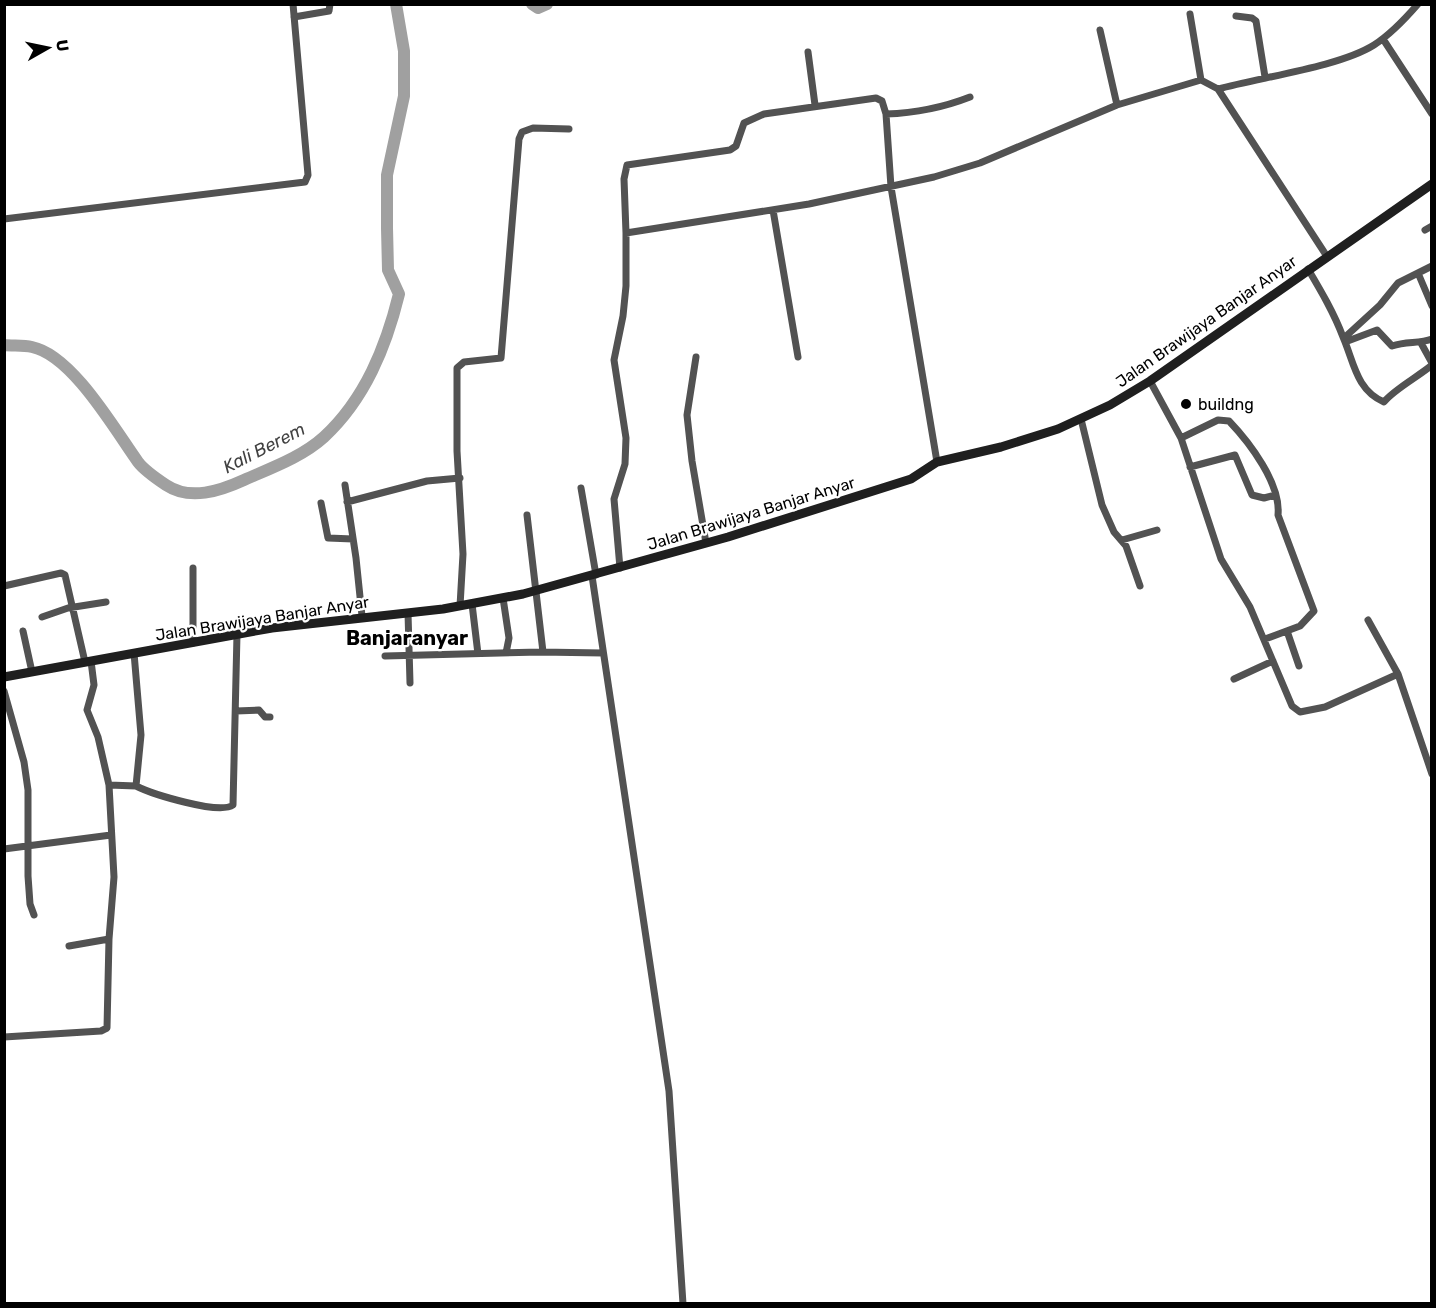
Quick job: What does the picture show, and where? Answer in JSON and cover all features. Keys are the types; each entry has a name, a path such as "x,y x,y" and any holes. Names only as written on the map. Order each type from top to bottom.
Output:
{"street":[{"path":"4,219 305,182 308,175 293,4"},
{"path":"294,17 329,11 330,4"},
{"path":"1218,89 1351,56 1383,39 1418,4"},
{"path":"1190,14 1201,80"},
{"path":"1236,16 1252,18 1256,21 1265,77"},
{"path":"1100,30 1117,105"},
{"path":"1383,39 1431,114"},
{"path":"808,52 815,105"},
{"path":"626,233 773,210 891,187 980,163 1117,105 1201,80 1218,89 1326,255"},
{"path":"886,114 940,108 970,97"},
{"path":"620,568 614,499 625,464 626,438 614,360 623,316 626,286 624,179 627,165 730,150 735,146 744,123 750,119 815,105 876,98 882,101 886,114 891,187 937,462"},
{"path":"460,606 463,554 457,368 465,363 501,358 520,135 533,128 569,129"},
{"name":"Jalan Brawijaya Banjar Anyar","path":"4,677 237,634 362,616 460,606 503,598 706,543 910,479 937,462 1001,447 1081,419 1150,381 1326,255 1431,184"},
{"path":"773,210 798,357"},
{"path":"1345,340 1380,305 1393,287 1431,266"},
{"path":"1308,269 1345,340 1352,364 1363,386 1376,399 1384,402 1389,396 1413,381 1431,364 1421,343"},
{"path":"1418,273 1431,306"},
{"path":"1345,340 1379,330 1392,346 1409,340 1421,343 1431,339"},
{"path":"696,357 687,414 692,461 706,543"},
{"path":"1150,381 1181,438 1221,559 1250,607 1292,706 1300,712 1325,707 1398,674"},
{"path":"1081,419 1102,505 1114,532 1126,546 1140,586"},
{"path":"1181,438 1218,420 1229,421 1257,455 1279,504 1278,515 1296,567 1314,605 1313,615 1300,626 1264,639"},
{"path":"1190,467 1235,455 1252,495 1264,498 1275,495"},
{"path":"347,502 427,481 460,478"},
{"path":"345,485 362,616"},
{"path":"581,488 603,653 669,1091 683,1304"},
{"path":"321,503 328,538 353,539"},
{"path":"526,516 543,652"},
{"path":"1122,540 1157,530"},
{"path":"193,568 193,643"},
{"path":"4,585 63,574 67,577 94,686 87,710 98,737 109,785 114,877 109,939 107,1028 101,1031 5,1036"},
{"path":"503,598 509,638 506,653"},
{"path":"42,616 68,608 74,609 106,602"},
{"path":"472,604 478,654"},
{"path":"408,613 410,683"},
{"path":"1368,620 1398,674 1431,774"},
{"path":"23,631 32,672"},
{"path":"1287,631 1299,666"},
{"path":"109,785 136,786 178,800 230,808 234,801 237,634"},
{"path":"385,656 543,652 603,653"},
{"path":"134,653 141,735 136,786"},
{"path":"1234,679 1273,661"},
{"path":"4,691 24,762 28,790 29,901 34,915"},
{"path":"236,711 260,710 265,717 270,717"},
{"path":"4,849 111,836"},
{"path":"69,946 109,939"}],"waterway":[{"name":"Kali Berem","path":"4,345 32,347 47,353 62,364 77,378 141,465 166,485 185,493 205,493 235,484 286,462 324,437 351,406 372,371 388,333 399,294 388,270 387,228 387,175 404,96 404,51 396,4"},
{"name":"Kali Berem","path":"532,4 538,8 547,4"}],"place":[{"name":"buildng","path":"1186,404"}],"district":[{"name":"Banjaranyar","path":"407,638"}]}
